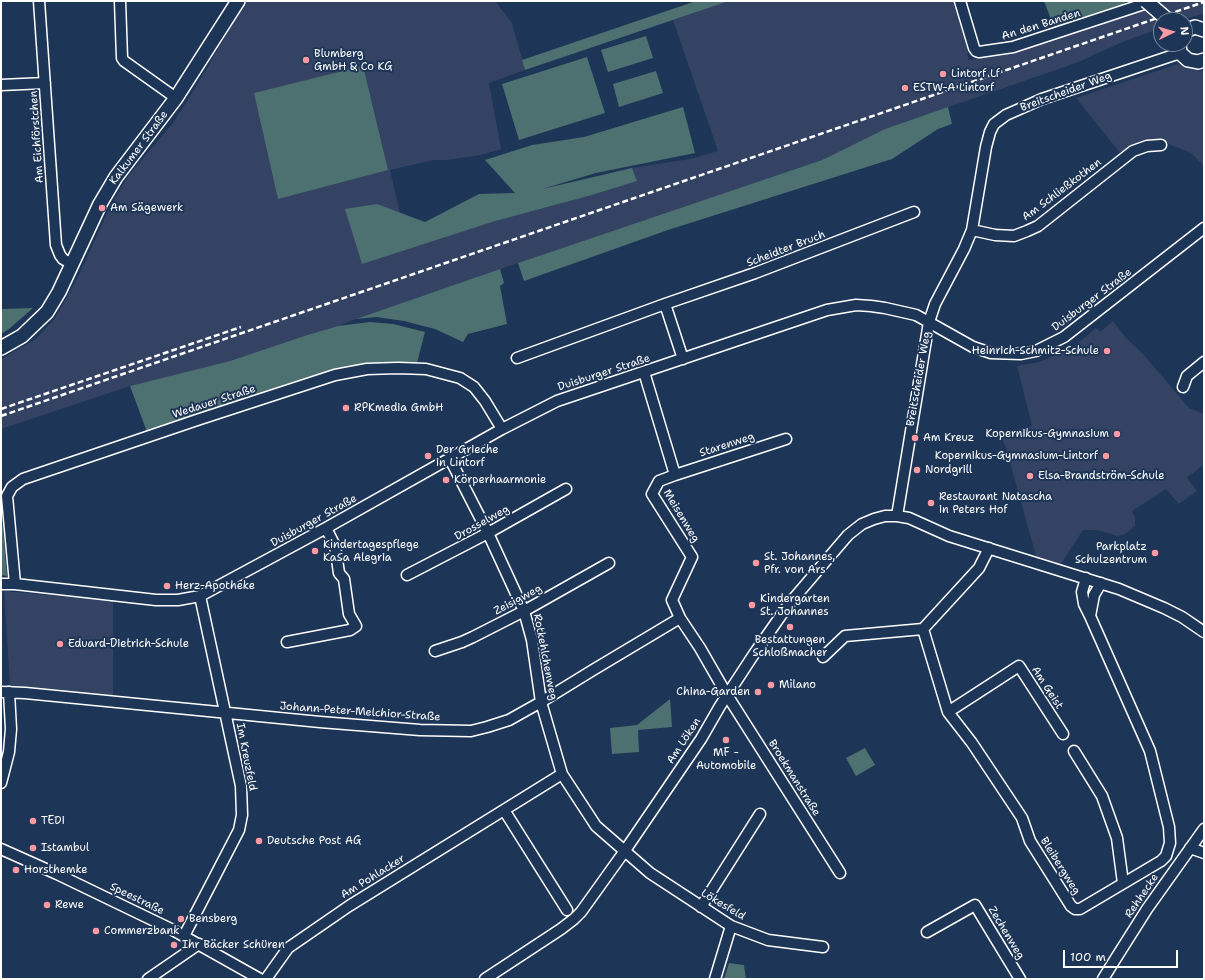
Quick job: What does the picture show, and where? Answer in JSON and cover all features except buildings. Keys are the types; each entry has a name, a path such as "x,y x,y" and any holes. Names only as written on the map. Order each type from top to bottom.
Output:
{"main road":[{"name":"Kalkumer Straße","path":"1,348 22,336 47,312 59,292 100,204 116,177 176,98 238,1"},
{"path":"1146,1 1159,12"},
{"path":"1193,28 1204,30"},
{"path":"1181,52 1184,58 1193,62 1204,60"}],"street":[{"name":"Am Eichförstchen","path":"39,1 56,245 63,259 72,264"},
{"path":"120,1 122,58 124,61 176,98"},
{"name":"An den Banden","path":"960,1 974,48 979,52 1013,47 1155,1"},
{"name":"Breitscheider Weg","path":"897,516 929,322 935,304 964,249 972,230 988,140 994,124 1006,115 1042,99 1168,52"},
{"path":"1,85 45,83"},
{"name":"Am Schließkothen","path":"972,230 1008,236 1014,236 1027,232 1038,226 1133,151 1147,146 1161,145"},
{"name":"Scheidter Bruch","path":"517,358 665,304 755,274 914,212"},
{"name":"Duisburger Straße","path":"1,584 15,584 156,600 178,600 200,596 326,528 502,429 557,401 827,310 843,306 856,305 878,307 916,315 973,347 991,353 1021,354 1036,351 1064,337 1204,228"},
{"path":"665,304 683,359"},
{"path":"1183,387 1187,376 1204,362"},
{"name":"Wedauer Straße","path":"15,584 7,496 12,487 23,479 335,375 367,369 398,368 426,369 460,378 474,387 485,401 502,429"},
{"name":"Meisenweg","path":"644,372 675,475 659,480 652,494 692,557 672,600 680,618 700,648 727,695"},
{"name":"Starenweg","path":"675,475 786,438"},
{"name":"Rotkehlchenweg","path":"450,459 488,533 524,611 536,660 541,702 562,774 596,826 624,852"},
{"name":"Drosselweg","path":"408,576 566,490"},
{"path":"897,516 909,518 949,536 1086,578 1145,599 1182,617 1204,632"},
{"name":"Am Löken","path":"485,979 574,919 581,912 701,739 756,650 789,604 848,535 862,524 874,519 897,516"},
{"path":"287,642 350,630 356,626 349,614 344,579 339,573 335,546 326,528"},
{"path":"823,657 845,636 923,629 979,568 989,548"},
{"name":"Zeisigweg","path":"435,651 462,642 524,611 609,562"},
{"name":"Bleibergweg","path":"923,629 948,712 972,743 1022,818 1030,841 1071,906 1075,909 1080,909 1154,866 1166,856 1169,850 1170,835 1150,751 1084,604 1082,592 1086,578"},
{"path":"1090,616 1094,595 1101,583"},
{"name":"Im Kreuzfeld","path":"184,936 239,830 242,810 241,786 200,596"},
{"name":"Johann-Peter-Melchior-Straße","path":"5,692 420,730 471,731 487,728 509,720 680,618"},
{"name":"Am Geist","path":"948,712 1019,666 1063,734"},
{"path":"1,783 9,752 11,729 5,692"},
{"name":"Broekmanstraße","path":"727,695 840,873"},
{"path":"1074,751 1102,796 1117,838 1123,883"},
{"name":"Am Pohlacker","path":"266,979 288,948 349,906 562,774"},
{"path":"504,810 567,910"},
{"path":"701,907 760,814"},
{"name":"Rehhecke","path":"1104,979 1130,936 1204,829"},
{"path":"1190,848 1204,853"},
{"name":"Speestraße","path":"1,849 57,874 184,936 260,979"},
{"name":"Lökesfeld","path":"624,852 650,873 731,926 768,940 823,947"},
{"name":"Zechenweg","path":"927,932 975,905 1020,979"},
{"path":"715,979 731,926"},
{"path":"148,979 199,944"}],"shaded area":[{"path":"246,1 495,1 512,23 525,70 489,83 501,149 481,155 447,160 433,160 390,170 404,231 492,222 592,195 636,181 632,168 690,159 718,151 673,20 729,1 954,1 967,39 968,60 1005,55 1171,1 1204,1 1204,13 1193,17 1193,12 1153,12 1153,31 1125,41 1076,63 885,129 822,160 338,326 230,361 130,386 1,429 1,359 36,339 55,318 78,277 109,209 128,176 173,123"},
{"path":"1178,64 1190,69 1204,71 1204,166 1191,153 1162,141 1146,141 1131,145 1121,154 1076,98"},
{"name":"Kopernikus-Gymnasium-Lintorf","path":"1113,321 1126,338 1143,354 1189,408 1204,414 1204,464 1187,478 1197,491 1179,504 1166,489 1132,511 1135,517 1135,526 1125,534 1117,536 1098,530 1083,530 1060,565 1036,556 1006,448 1000,432 1032,426 1017,366 1039,362 1071,349 1096,328 1100,332"},
{"name":"Eduard-Dietrich-Schule","path":"4,591 113,601 113,696 10,687"}],"green space":[{"path":"696,1 729,1 525,70 522,60"},
{"path":"1044,1 1123,1 1129,6 1055,30"},
{"path":"646,36 653,58 608,72 601,50"},
{"path":"587,57 605,113 519,140 502,84"},
{"path":"363,66 388,170 278,199 254,93"},
{"path":"656,71 663,93 619,107 613,84"},
{"path":"683,107 695,153 596,173 542,189 632,168 637,181 592,195 492,222 362,264 345,209 377,204 425,222 479,194 515,193 485,160 532,145 584,137"},
{"path":"948,107 952,124 938,129 892,159 668,230 524,281 518,263 822,160 885,129"},
{"path":"500,269 504,283 500,286 507,324 468,334 463,342 435,329 404,321 376,317 356,319"},
{"path":"33,308 9,329 1,334 1,309"},
{"path":"370,322 393,324 425,332 417,363 361,365 312,376 147,432 130,386 230,361 338,326"},
{"path":"1,506 7,576 1,575"},
{"path":"670,699 672,727 638,730 639,752 612,754 610,728 637,725"},
{"path":"865,748 875,765 856,776 846,758"},
{"path":"729,963 744,965 746,979 724,979"}],"railway":[{"path":"1,416 1204,2"},
{"path":"1,409 241,327"}],"place":[{"name":"Blumberg GmbH & Co KG","path":"306,60"},
{"name":"Lintorf Lf","path":"943,74"},
{"name":"ESTW-A Lintorf","path":"905,88"},
{"name":"Am Sägewerk","path":"102,208"},
{"name":"Heinrich-Schmitz-Schule","path":"1107,351"},
{"name":"RPKmedia GmbH","path":"346,408"},
{"name":"Kopernikus-Gymnasium","path":"1117,434"},
{"name":"Am Kreuz","path":"915,438"},
{"name":"Der Grieche in Lintorf","path":"428,456"},
{"name":"Kopernikus-Gymnasium-Lintorf","path":"1106,456"},
{"name":"Nordgrill","path":"917,470"},
{"name":"Elsa-Brandström-Schule","path":"1030,476"},
{"name":"Körperhaarmonie","path":"446,480"},
{"name":"Restaurant Natascha in Peters Hof","path":"931,503"},
{"name":"Kindertagespflege KaSa Alegria","path":"315,551"},
{"name":"Parkplatz Schulzentrum","path":"1155,553"},
{"name":"St. Johannes, Pfr. von Ars","path":"756,563"},
{"name":"Herz-Apotheke","path":"167,586"},
{"name":"Kindergarten St. Johannes","path":"752,605"},
{"name":"Bestattungen Schloßmacher","path":"790,627"},
{"name":"Eduard-Dietrich-Schule","path":"60,644"},
{"name":"Milano","path":"771,685"},
{"name":"China-Garden","path":"758,692"},
{"name":"MF - Automobile","path":"726,740"},
{"name":"TEDi","path":"33,821"},
{"name":"Deutsche Post AG","path":"259,841"},
{"name":"Istambul","path":"33,848"},
{"name":"Horsthemke","path":"16,870"},
{"name":"Rewe","path":"47,905"},
{"name":"Bensberg","path":"181,919"},
{"name":"Commerzbank","path":"96,931"},
{"name":"Ihr Bäcker Schüren","path":"174,945"}]}
